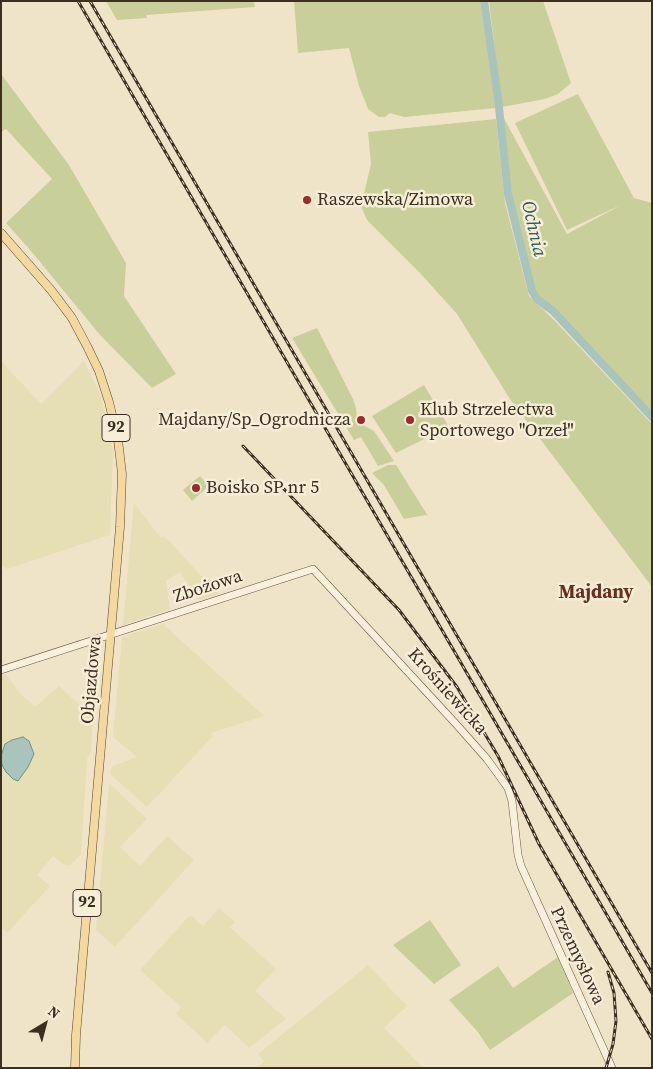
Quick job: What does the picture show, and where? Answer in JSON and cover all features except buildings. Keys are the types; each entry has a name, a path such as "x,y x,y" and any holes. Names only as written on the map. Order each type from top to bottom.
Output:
{"main road":[{"name":"Objazdowa","path":"1,233 51,290 81,333 99,371 109,402 118,440 120,461 122,500 76,1035 75,1068"},
{"name":"Objazdowa","path":"70,1068 76,1035"}],"street":[{"name":"Zbożowa","path":"1,670 313,569"},
{"name":"Krośniewicka","path":"313,569 456,724 487,759 508,788 512,801 518,855"},
{"name":"Przemysłowa","path":"518,855 525,878 612,1068"}],"shaded area":[{"path":"1,361 41,404 84,361 101,396 113,451 110,535 7,569 1,565"},
{"path":"134,503 161,538 163,536 167,539 218,594 199,600 180,572 166,581 170,609 123,625"},
{"path":"163,624 264,716 211,733 213,736 147,807 110,774 112,766 137,757 113,737 122,637"},
{"path":"6,675 18,691 35,707 59,686 93,717 91,752 87,759 81,854 70,866 64,865 53,856 37,875 50,886 7,933 1,927 1,676"},
{"path":"109,783 147,819 120,847 140,866 167,836 194,860 115,947 96,930"},
{"path":"219,908 235,922 230,927 276,969 255,991 286,1019 249,1048 225,1025 207,1043 176,1014 181,1007 140,970 190,915 203,926"},
{"path":"368,965 407,1006 384,1028 423,1068 259,1068 264,1061 258,1054"}],"green space":[{"path":"106,1 254,1 255,7 146,15 147,18 117,20"},
{"path":"294,1 480,1 496,108 404,117 390,113 385,117 379,117 368,109 359,86 349,48 298,53"},
{"path":"489,1 543,1 571,83 558,94 545,99 502,107"},
{"path":"1,74 69,165 126,263 124,296 176,374 152,388 100,335 6,223 52,179 6,129 1,132"},
{"path":"578,94 634,198 652,203 652,414 531,287 522,239 515,218 501,113 567,234 621,205 567,230 515,123"},
{"path":"496,119 505,203 529,296 652,424 652,587 510,399 457,314 419,272 367,220 361,206 371,164 368,132"},
{"path":"317,328 353,399 357,418 355,419 358,426 361,424 374,431 394,461 378,466 361,437 354,440 292,338"},
{"name":"Klub Strzelectwa Sportowego \"Orzeł\"","path":"424,385 449,427 396,453 372,416"},
{"path":"388,465 396,465 428,516 404,519 384,485 372,473"},
{"name":"Boisko SP nr 5","path":"200,476 209,486 192,501 183,490"},
{"path":"430,920 461,965 434,984 393,945"},
{"path":"558,957 573,993 490,1050 477,1031 449,1000 498,966 513,988"}],"water":[{"path":"23,737 29,741 34,754 18,781 6,772 2,765 1,756 5,744"}],"waterway":[{"name":"Ochnia","path":"484,1 498,98 508,194 532,291 537,299 553,311 652,417"}],"railway":[{"path":"78,1 652,993"},
{"path":"90,1 652,973"},
{"path":"243,446 399,610 457,687 498,756 539,844 652,1039"},
{"path":"606,1068 613,1044 616,1021 614,993 608,972"}],"place":[{"name":"Raszewska/Zimowa","path":"307,200"},
{"name":"Majdany/Sp_Ogrodnicza","path":"361,420"},
{"name":"Klub Strzelectwa Sportowego \"Orzeł\"","path":"410,420"},
{"name":"Boisko SP nr 5","path":"196,488"}],"district":[{"name":"Majdany","path":"596,593"}]}
